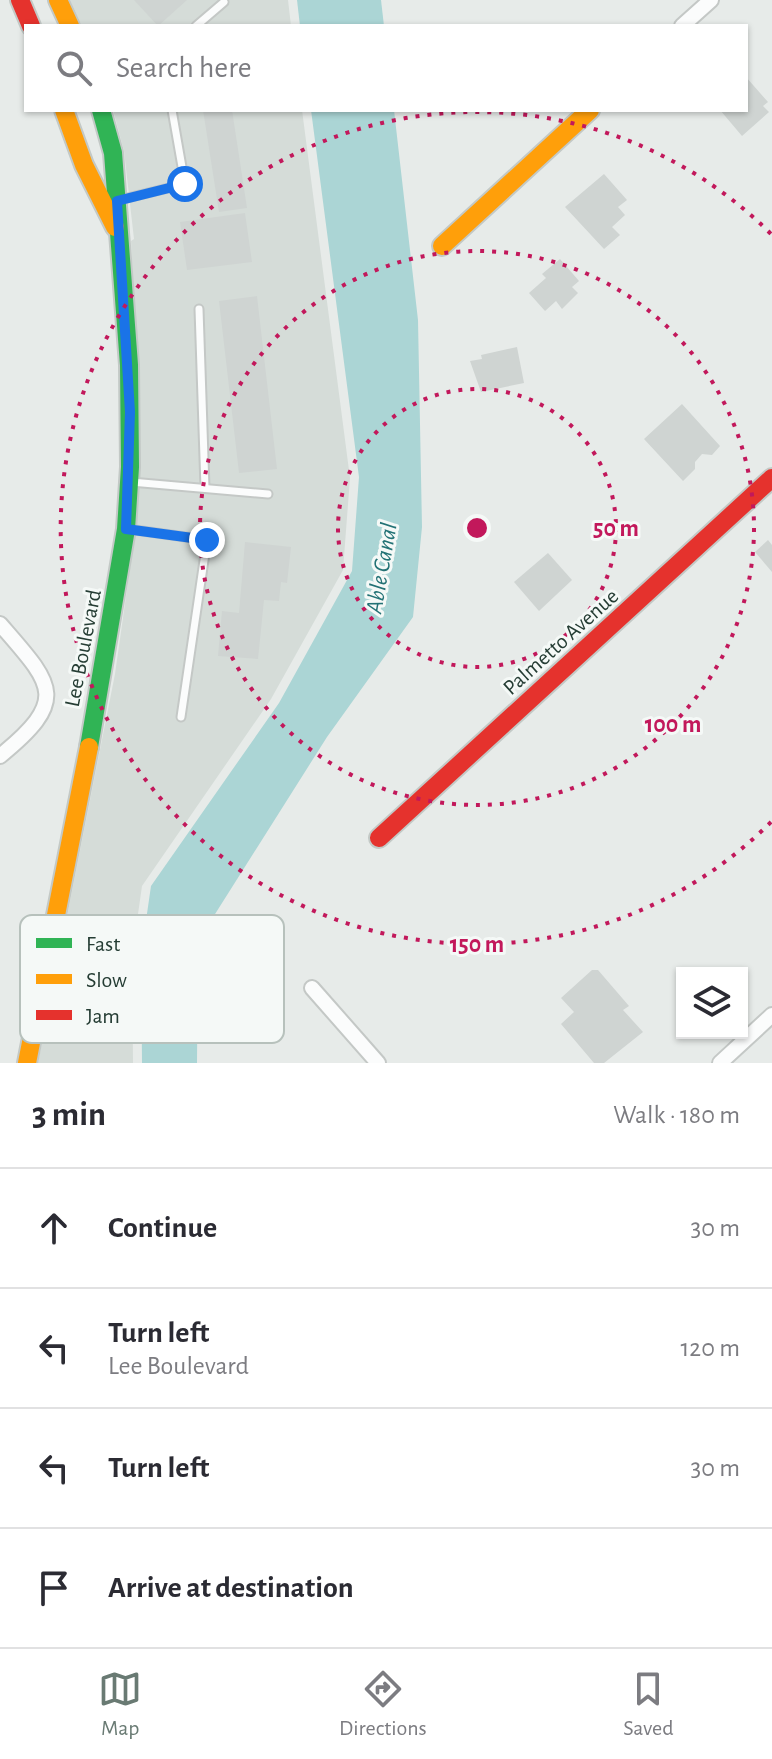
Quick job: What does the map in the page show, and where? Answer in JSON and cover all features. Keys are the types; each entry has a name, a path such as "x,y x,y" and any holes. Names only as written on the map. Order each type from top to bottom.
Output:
{"main road":[{"path":"20,0 30,24"},
{"path":"58,0 69,24"},
{"name":"Lee Boulevard","path":"65,112 84,165 120,236"},
{"name":"Lee Boulevard","path":"56,915 104,669 126,529 129,481 129,365 120,236 113,153 102,112"},
{"path":"442,246 588,112"},
{"name":"Palmetto Avenue","path":"379,838 772,478"},
{"name":"Lee Boulevard","path":"27,1063 31,1043"}],"street":[{"path":"684,24 711,0"},
{"path":"0,624 35,665 45,684 46,702 40,719 0,756"},
{"path":"312,988 378,1063"},
{"path":"720,1063 772,1015"}],"lane":[{"path":"198,24 224,2"},
{"path":"117,201 185,184 172,112"},
{"path":"199,309 205,488"},
{"path":"129,481 268,494"},
{"path":"126,529 207,540 181,717"}],"shaded area":[{"path":"70,0 288,0 291,24 81,24"},
{"path":"114,112 302,112 350,478 343,570 271,699 142,886 138,915 67,915 115,674 136,526 140,411 131,241 134,239 124,151"},
{"path":"42,1043 133,1043 133,1063 38,1063"}],"water":[{"path":"297,0 381,0 384,24 300,24"},
{"name":"Able Canal","path":"311,112 394,112 418,320 422,527 413,617 327,737 214,915 147,915 151,886 279,703 352,571 359,477"},
{"path":"142,1043 197,1043 197,1063 142,1063"}],"building":[{"path":"134,0 187,0 160,24 156,24"},
{"path":"748,79 768,102 763,106 769,112 742,136 722,112 748,112"},
{"path":"203,112 232,112 247,208 219,212"},
{"path":"604,174 627,200 618,207 625,215 612,227 620,235 604,249 565,207"},
{"path":"245,213 252,262 187,270 180,222"},
{"path":"560,259 579,281 572,287 578,293 562,309 556,301 545,311 529,293 546,278 542,274"},
{"path":"257,296 277,469 239,473 219,301"},
{"path":"517,347 524,383 481,392 470,361 482,359 481,355"},
{"path":"682,404 720,446 712,455 702,454 695,462 695,469 683,481 644,439"},
{"path":"768,540 772,545 772,572 755,552"},
{"path":"245,542 291,547 287,583 281,582 279,601 264,600 258,659 218,656 222,611 239,613"},
{"path":"548,553 572,580 539,611 514,582"},
{"path":"592,970 598,970 629,1006 623,1010 643,1032 604,1063 594,1063 561,1024 574,1012 561,998"}],"traffic: fast":[{"path":"89,747 126,529 130,467 129,365 113,153 102,112"}],"traffic: slow":[{"path":"58,0 69,24"},
{"path":"65,112 84,165 115,227"},
{"path":"442,246 588,112"},
{"path":"56,915 89,747"},
{"path":"27,1063 31,1043"}],"traffic: jam":[{"path":"20,0 30,24"},
{"path":"379,838 772,478"}],"route":[{"path":"185,184 117,201 129,365 130,467 126,529 207,540"}]}
